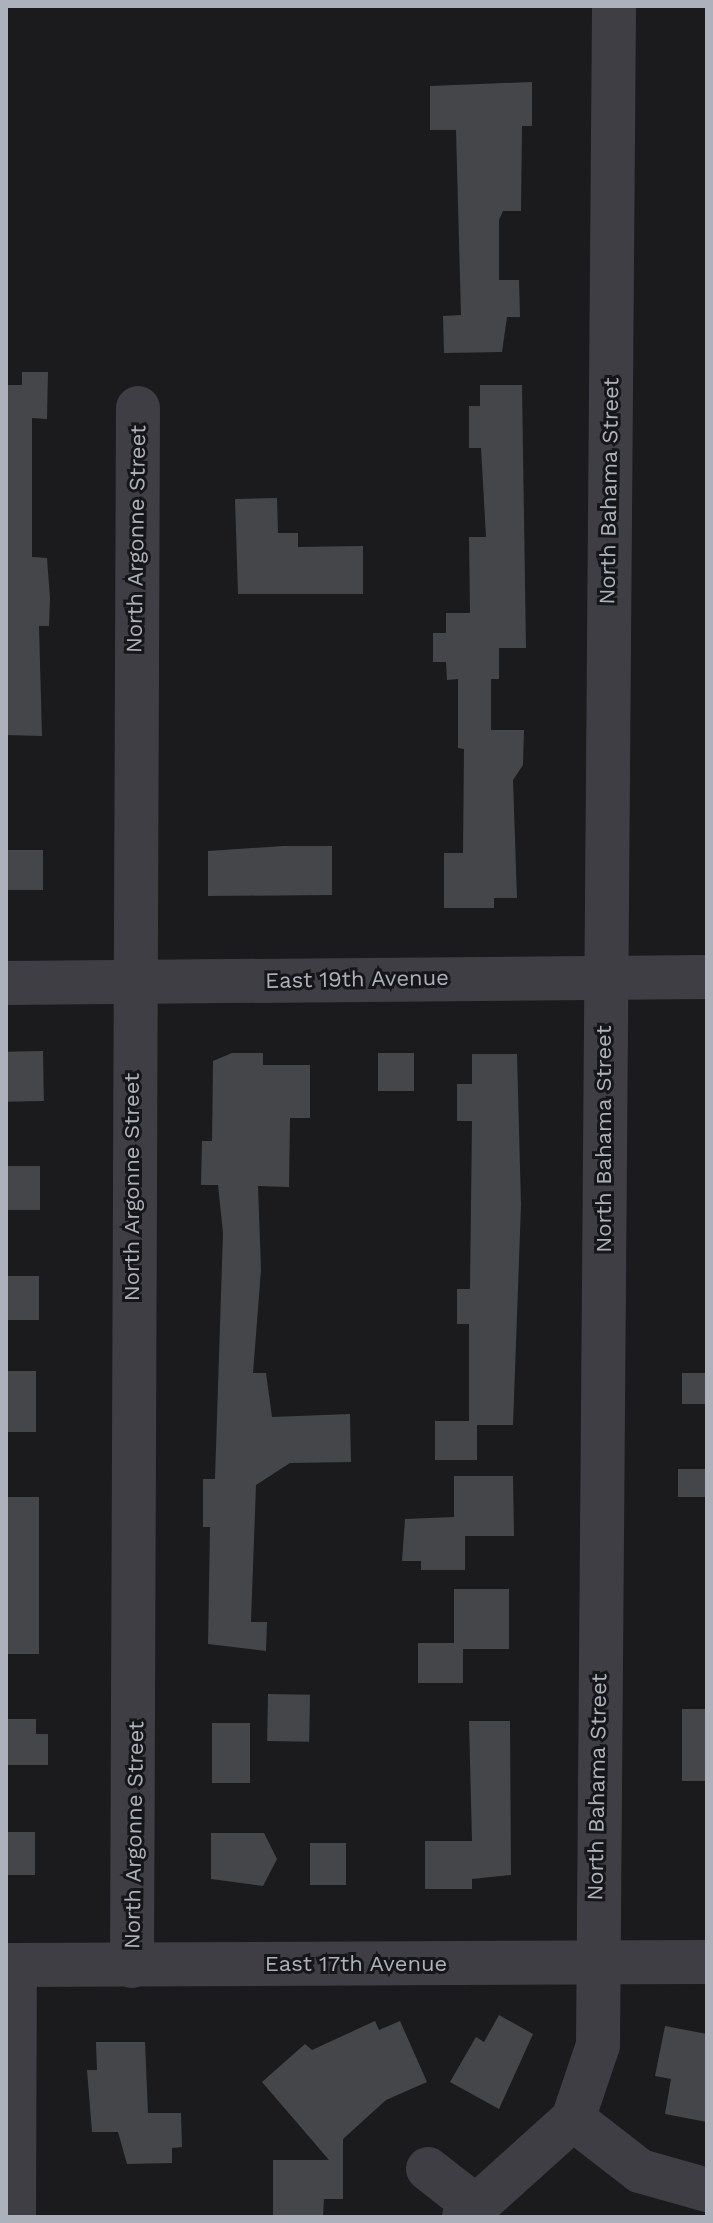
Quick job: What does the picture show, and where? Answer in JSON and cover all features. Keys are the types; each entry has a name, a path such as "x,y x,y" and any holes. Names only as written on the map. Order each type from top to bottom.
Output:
{"street":[{"name":"North Bahama Street","path":"573,2119 598,2045 595,1962 614,6"},
{"name":"North Argonne Street","path":"132,1966 131,982 138,408"},
{"name":"East 19th Avenue","path":"6,983 707,977"},
{"name":"East 17th Avenue","path":"10,1965 707,1962"},
{"path":"10,1965 14,2217"},
{"path":"428,2169 469,2211 573,2119 640,2171 707,2190"}],"building":[{"path":"532,82 532,126 522,126 521,211 503,211 499,220 499,280 519,280 520,317 507,317 502,352 444,353 443,316 461,315 456,130 430,130 430,86"},
{"path":"22,372 48,372 47,419 32,418 32,557 47,558 50,598 49,626 39,626 42,736 6,735 6,385 22,385"},
{"path":"480,385 522,385 526,648 499,648 499,679 491,679 491,730 524,730 523,765 513,780 517,898 494,898 494,908 444,908 444,853 463,853 464,749 458,748 458,679 447,680 446,662 433,662 433,633 446,633 446,613 470,613 469,537 486,537 481,448 469,448 469,406 480,406"},
{"path":"277,498 278,533 298,533 298,547 363,546 363,594 238,594 235,499"},
{"path":"332,846 332,895 208,896 208,851"},
{"path":"6,850 43,850 43,890 6,890"},
{"path":"43,1051 44,1101 7,1102 6,1052"},
{"path":"232,1053 263,1053 263,1065 310,1065 310,1118 290,1118 289,1187 258,1186 261,1270 253,1373 266,1373 272,1417 350,1414 351,1462 290,1463 256,1485 251,1622 267,1622 266,1651 208,1644 210,1527 203,1527 203,1479 215,1479 223,1233 218,1185 201,1185 202,1141 212,1141 213,1061"},
{"path":"378,1053 414,1053 414,1091 378,1091"},
{"path":"472,1054 517,1054 521,1205 513,1425 477,1425 477,1460 435,1460 435,1421 469,1421 469,1324 457,1324 457,1289 470,1289 472,1121 457,1121 457,1084 472,1084"},
{"path":"6,1166 40,1166 40,1210 6,1210"},
{"path":"6,1276 39,1276 39,1320 6,1320"},
{"path":"6,1371 36,1371 36,1432 6,1432"},
{"path":"682,1373 707,1373 707,1404 682,1404"},
{"path":"678,1469 707,1469 707,1497 678,1497"},
{"path":"454,1476 513,1476 514,1536 465,1536 465,1570 421,1570 421,1561 402,1561 405,1519 454,1517"},
{"path":"6,1497 39,1497 39,1654 6,1654"},
{"path":"454,1589 509,1589 509,1649 463,1649 463,1683 418,1683 418,1643 454,1643"},
{"path":"268,1694 310,1695 309,1742 267,1741"},
{"path":"682,1709 707,1709 707,1781 682,1781"},
{"path":"6,1719 36,1719 36,1734 48,1734 48,1765 6,1765"},
{"path":"469,1721 510,1721 511,1875 472,1879 472,1889 425,1889 425,1841 472,1841"},
{"path":"212,1723 250,1723 250,1783 212,1783"},
{"path":"6,1832 35,1832 35,1875 6,1875"},
{"path":"211,1833 264,1833 277,1859 263,1886 211,1879"},
{"path":"310,1843 346,1843 346,1885 310,1885"},
{"path":"499,2015 533,2034 499,2109 450,2082 476,2037 484,2042"},
{"path":"375,2021 379,2030 400,2021 427,2082 386,2100 343,2139 343,2199 324,2199 323,2217 273,2217 273,2160 329,2160 262,2082 305,2044 312,2050"},
{"path":"665,2026 707,2034 707,2122 665,2114 671,2079 655,2076"},
{"path":"96,2042 145,2042 148,2113 181,2113 182,2147 172,2148 172,2163 127,2164 118,2132 92,2132 87,2070 97,2070"}]}
